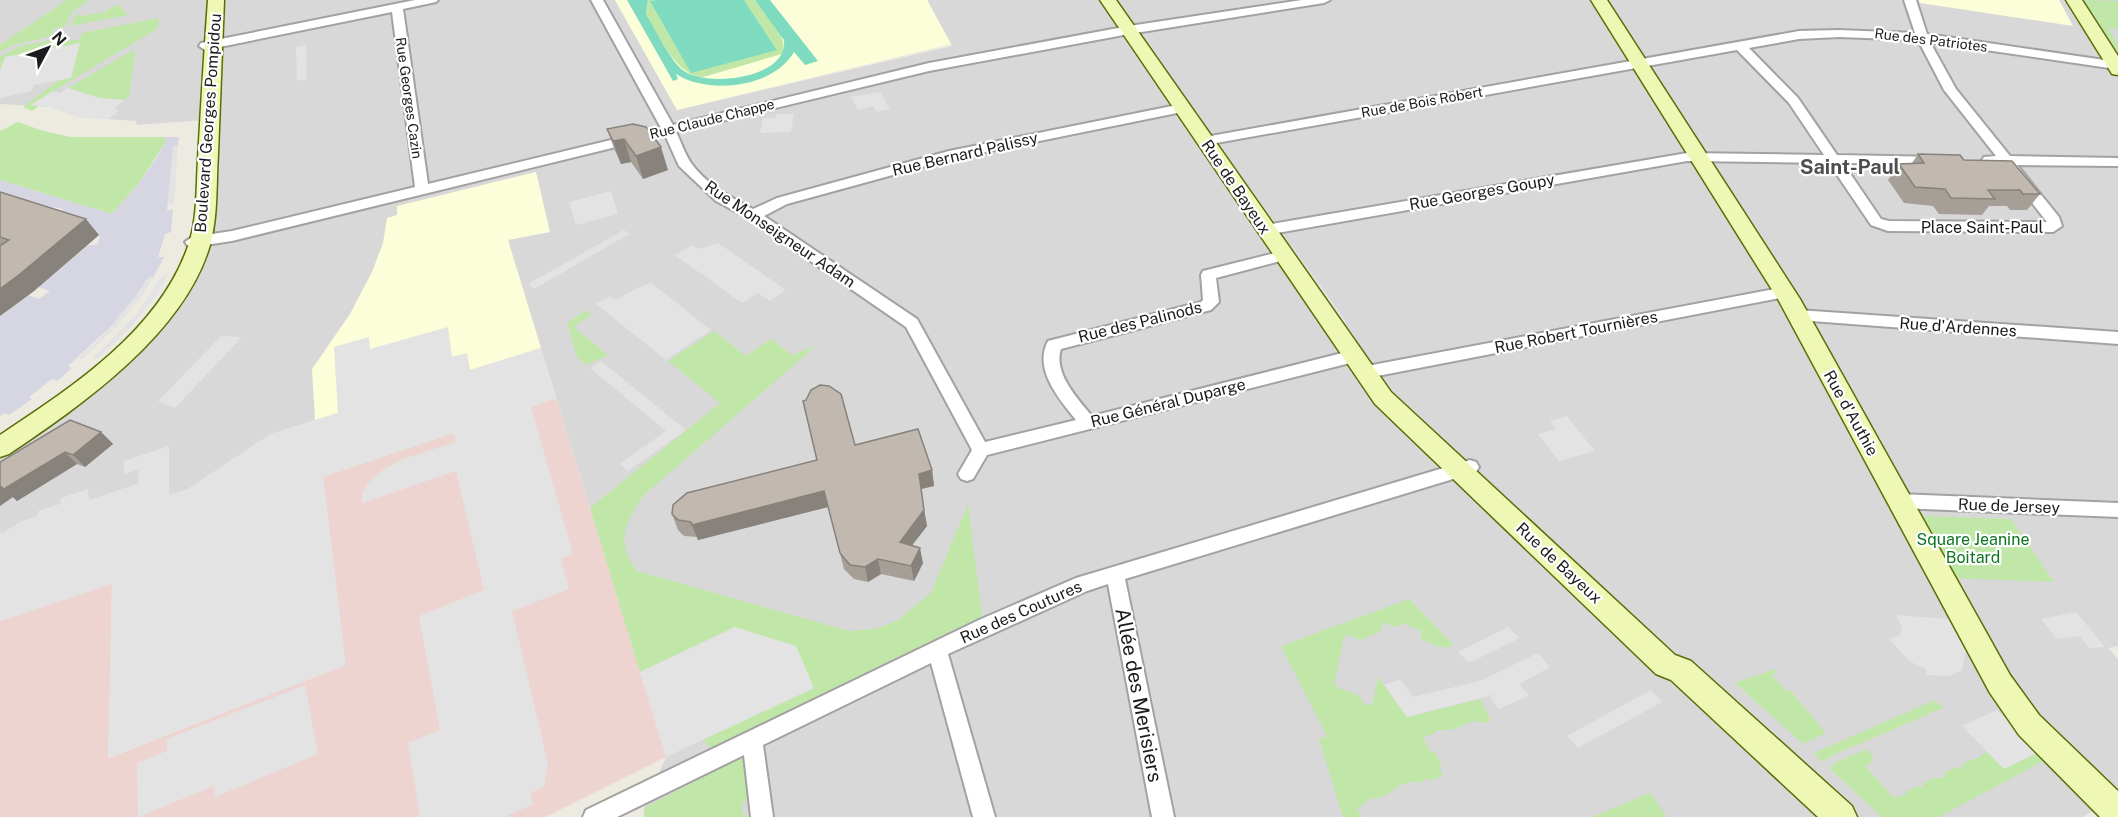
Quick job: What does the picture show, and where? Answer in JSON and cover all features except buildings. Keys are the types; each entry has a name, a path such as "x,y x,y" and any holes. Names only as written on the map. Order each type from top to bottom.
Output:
{"street":[{"name":"Boulevard Georges Pompidou","path":"0,447 73,395 127,351 175,292 187,273 206,200 208,0"},
{"name":"Boulevard Georges Pompidou","path":"209,45 216,0"},
{"path":"209,45 432,0"},
{"name":"Rue Monseigneur Adam","path":"597,0 669,129 684,163 721,198 753,216 912,323 981,450"},
{"name":"Rue de Bayeux","path":"1108,0 1383,398 1465,468 1666,664 1681,670 1841,817"},
{"name":"Rue Claude Chappe","path":"196,241 232,236 929,67 1129,30 1324,0"},
{"name":"Rue d'Authie","path":"1599,0 1785,292 1977,644 2017,710 2045,742 2118,813"},
{"path":"1910,0 1922,37 1950,90 2005,161"},
{"path":"2074,0 2117,67"},
{"name":"Rue Georges Cazin","path":"397,7 422,190"},
{"name":"Rue des Patriotes","path":"1639,63 1821,33 1877,33 1922,37 2117,67"},
{"path":"1738,45 1782,87 1832,158 1949,160"},
{"name":"Rue de Bois Robert","path":"1205,141 1639,63"},
{"name":"Rue Bernard Palissy","path":"753,216 782,201 934,159 1182,108"},
{"name":"Rue Georges Goupy","path":"1266,230 1587,173 1699,156 1832,158"},
{"name":"Place Saint-Paul","path":"1832,158 1873,220 1880,224 2049,228 2055,226 2054,220 2005,161"},
{"path":"1972,160 2118,162"},
{"name":"Boulevard Georges Pompidou","path":"0,438 57,399 117,350 161,299 196,241"},
{"name":"Rue des Palinods","path":"1089,423 1062,389 1050,357 1054,345 1206,306 1211,302 1208,275 1283,256"},
{"name":"Rue Robert Tournières","path":"1361,364 1785,292"},
{"name":"Rue d'Ardennes","path":"1798,315 2118,338"},
{"name":"Rue Général Duparge","path":"981,450 1089,423 1361,364"},
{"path":"967,474 981,450"},
{"name":"Rue des Coutures","path":"594,817 937,650 1083,584 1465,468"},
{"name":"Rue de Jersey","path":"1899,501 2118,510"},
{"name":"Allée des Merisiers","path":"1115,574 1163,817"},
{"path":"937,650 984,817"},
{"path":"752,740 762,817"}],"shaded area":[{"path":"0,0 615,0 677,110 952,46 927,0 2118,0 2118,646 2108,648 2118,659 2118,810 2096,809 2083,817 644,817 644,808 666,757 541,348 271,434 188,489 14,546 0,556 0,452 122,352 199,253 203,120 137,125 136,121 78,117 50,107 0,104"},
{"path":"615,0 927,0 951,44 677,110"},
{"path":"1919,0 2059,0 2073,26 1920,3"},
{"path":"80,43 71,78 34,85 32,91 0,98 0,70 5,57"},
{"path":"306,45 307,79 297,81 296,47"},
{"path":"68,88 99,98 124,100 114,109 120,110 109,119 78,117 50,107 31,105 53,91 60,93"},
{"path":"880,92 890,109 877,112 873,106 858,110 851,97"},
{"path":"776,114 794,114 791,132 760,133 763,118 775,118"},
{"path":"164,137 179,137 178,145 173,147 167,210 173,210 171,232 165,234 158,257 164,257 154,276 148,277 136,296 111,326 68,366 72,368 57,381 52,379 29,397 32,399 9,415 5,413 0,416 0,317 28,295 39,299 50,291 39,287 87,246 98,244 100,235 50,219 63,209 55,207 41,217 0,204 0,180 112,214 140,182 157,157 166,141"},
{"path":"178,145 174,203 168,204 173,147"},
{"path":"536,172 550,232 508,240 541,348 315,420 312,369 350,314 372,272 383,243 387,218 397,215 397,206"},
{"path":"611,191 618,214 576,225 569,202"},
{"path":"624,230 629,234 534,289 528,284"},
{"path":"718,243 786,290 770,301 758,293 742,303 675,255 692,245 700,249"},
{"path":"1284,244 1292,246 1346,321 1342,326"},
{"path":"163,275 168,275 156,296 130,328 97,359 93,358 139,311"},
{"path":"148,276 154,276 142,296 116,327 82,359 78,358 125,310"},
{"path":"651,283 711,330 666,360 596,304 610,296 616,300"},
{"path":"448,327 452,357 467,353 470,370 541,348 556,398 531,407 573,554 561,559 569,589 512,611 548,764 544,787 530,793 533,804 505,817 420,817 408,743 440,730 419,616 484,590 456,471 362,503 362,493 369,482 384,469 403,459 456,442 454,433 323,477 346,665 108,758 112,584 0,621 0,531 2,533 22,521 37,516 38,511 60,504 61,498 88,489 89,500 139,483 138,470 124,474 124,461 169,446 169,495 188,489 271,434 338,413 334,347 369,337 370,349"},
{"path":"221,336 242,337 175,408 158,401"},
{"path":"601,361 686,430 628,471 620,464 666,431 590,368"},
{"path":"556,398 666,757 545,817 0,817 0,621 112,583 109,758 345,665 323,477"},
{"path":"1567,416 1595,451 1559,461 1538,434 1556,429 1550,421"},
{"path":"2076,612 2104,647 2089,648 2079,636 2057,639 2041,619"},
{"path":"1896,615 1949,619 1966,650 1962,670 1949,676 1927,675 1926,669 1909,661 1889,639 1899,636 1902,628"},
{"path":"735,627 796,646 814,688 666,757 640,672"},
{"path":"1508,627 1520,638 1469,663 1458,652"},
{"path":"1538,653 1550,667 1519,684 1529,696 1498,709 1490,697 1496,694 1407,717 1384,685 1400,679 1413,697 1480,681"},
{"path":"305,685 318,754 215,797 214,786 138,817 137,763 167,751 167,739"},
{"path":"1651,690 1662,702 1578,748 1567,736"},
{"path":"1997,710 2039,752 2004,769 1962,726"}],"green space":[{"path":"67,0 89,0 73,11 64,27 53,29 52,36 13,45 0,52 0,45"},
{"path":"627,0 648,0 646,14 668,53 684,71 695,76 728,79 745,76 761,71 774,63 782,53 784,40 755,0 770,0 818,61 805,65 794,52 771,74 740,84 722,86 705,84 690,81 676,74 678,79 673,81"},
{"path":"648,0 656,0 651,1 777,50 744,0 755,0 780,33 784,47 782,54 700,78 690,74 674,60 646,14"},
{"path":"744,0 777,50 691,73 650,1"},
{"path":"2084,0 2118,1 2118,29 2108,28 2118,44 2118,53"},
{"path":"118,4 128,15 70,26 77,13 80,16 104,12"},
{"path":"159,18 157,29 32,104 38,107 32,111 23,107 59,80 71,78 0,70 0,57 20,46 51,40 50,44 80,39 82,33"},
{"path":"133,50 135,54 129,96 124,100 99,98 68,88"},
{"path":"18,122 70,137 164,137 166,141 140,182 112,214 0,180 0,131"},
{"path":"586,310 591,315 574,327 608,355 586,365 577,357 567,323"},
{"path":"714,331 746,356 771,339 792,355 816,346 644,495 632,514 625,533 626,551 637,571 849,631 876,629 898,620 931,593 968,504 982,616 713,748 707,746 704,739 814,688 735,627 640,672 590,508 720,403 668,361"},
{"name":"Square Jeanine Boitard","path":"1925,516 2011,519 2054,582 1955,578 1923,521"},
{"path":"1409,599 1453,644 1450,647 1440,647 1420,639 1422,631 1406,623 1396,627 1383,622 1380,632 1360,640 1349,635 1344,637 1334,683 1338,688 1358,695 1363,703 1372,706 1378,677 1407,717 1480,699 1491,721 1482,723 1474,721 1451,730 1438,730 1423,737 1431,753 1435,752 1442,766 1439,767 1443,775 1431,781 1428,778 1417,784 1414,781 1404,784 1384,796 1372,798 1357,809 1362,817 1343,817 1319,739 1327,736 1281,646"},
{"path":"1776,669 1778,672 1772,675 1786,691 1790,690 1826,733 1803,744 1735,683"},
{"path":"1935,700 1943,708 1831,756 1822,762 1814,753"},
{"path":"1867,749 1874,758 1870,760 1872,763 1865,766 1894,798 1907,794 1905,792 1917,786 1920,788 1924,786 1922,784 1936,777 1938,779 1946,776 1944,773 1958,767 1960,769 1964,767 1962,764 1981,758 1980,756 1987,752 2004,769 2039,752 2047,759 1939,817 1882,817 1829,768"},
{"path":"744,756 750,795 742,804 743,814 750,817 645,817 644,808"},
{"path":"1650,793 1667,817 1592,817"}],"district":[{"name":"Saint-Paul","path":"1850,167"}]}
